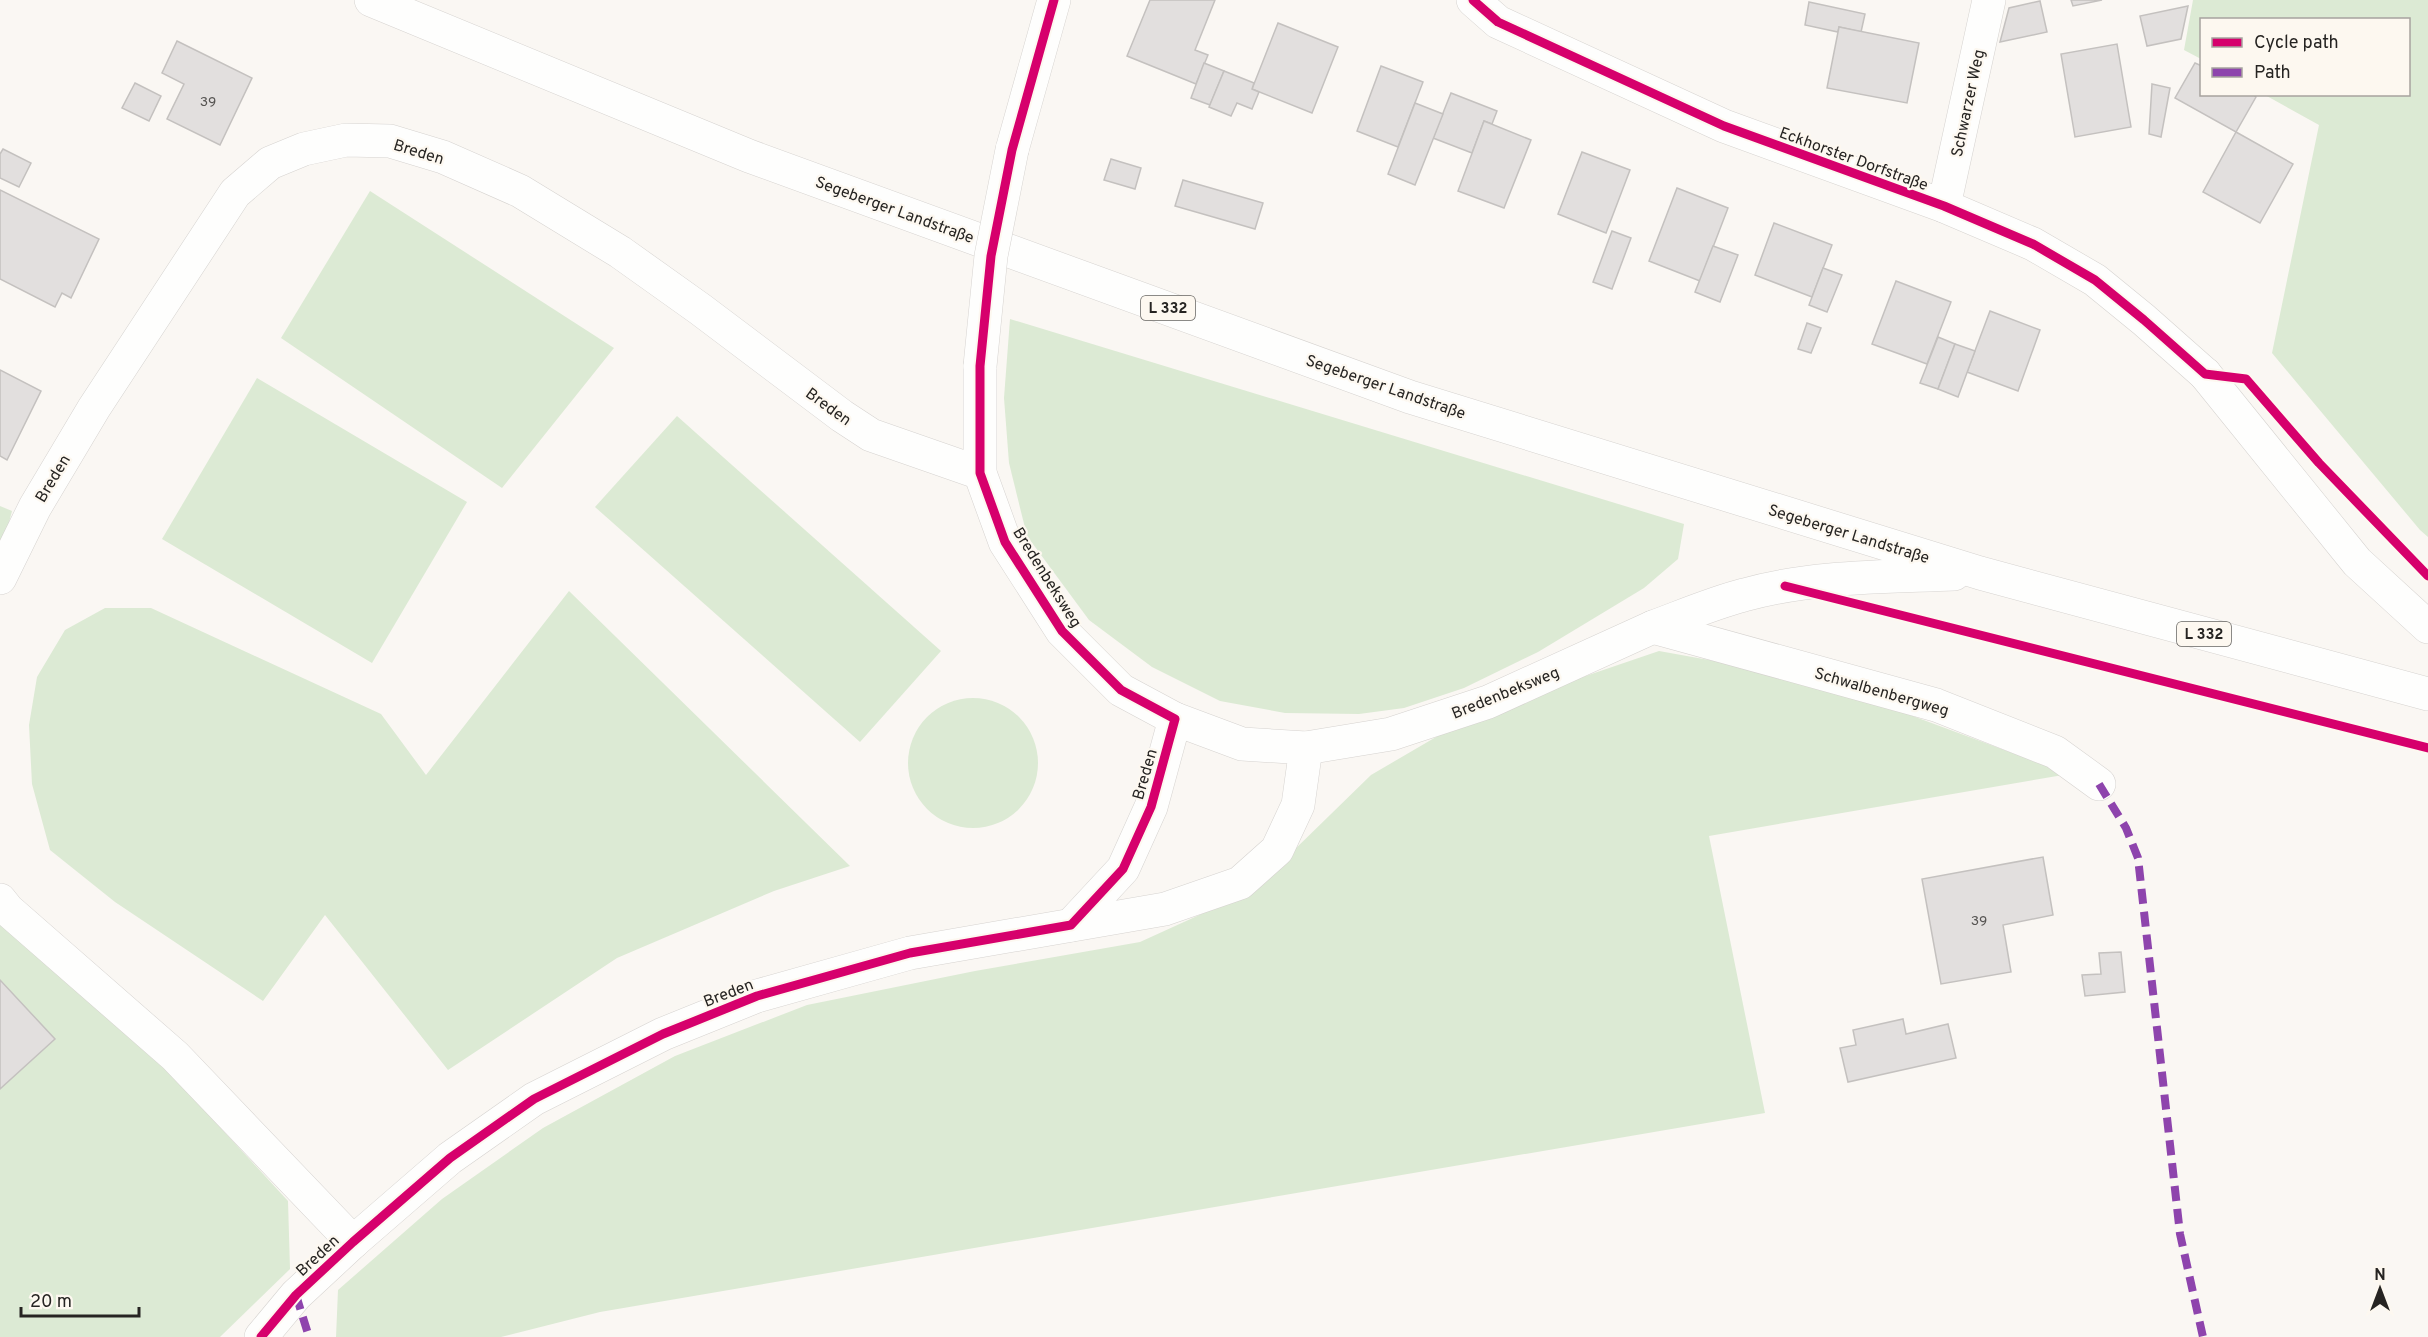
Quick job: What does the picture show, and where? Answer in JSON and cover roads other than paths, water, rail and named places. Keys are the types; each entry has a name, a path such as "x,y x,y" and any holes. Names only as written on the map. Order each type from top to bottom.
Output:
{"street":[{"name":"Segeberger Landstraße","path":"371,0 750,156 1410,397 1980,573 2428,694"},
{"name":"Bredenbeksweg","path":"1054,0 1012,150 991,256 980,366 980,473 1005,542 1062,632 1121,690 1174,719 1242,744 1306,748 1391,734 1488,702 1653,627 1743,595 1785,586 1876,577 1980,573"},
{"name":"Eckhorster Dorfstraße","path":"1473,0 1498,22 1724,126 1944,206 2033,244 2095,280 2205,374 2357,562 2428,627"},
{"name":"Schwarzer Weg","path":"1944,206 1989,0"},
{"name":"Breden","path":"0,578 35,507 94,408 235,193 270,163 304,149 346,140 390,141 443,157 520,191 621,252 871,435 980,473"},
{"name":"Schwalbenbergweg","path":"1653,627 1936,705 2055,752 2098,784"},
{"name":"Breden","path":"1071,925 1123,869 1151,807 1174,719"},
{"name":"Breden","path":"261,1337 296,1295 450,1158 534,1099 663,1034 757,996 910,954 1165,909 1240,883 1277,850 1298,805 1306,748"},
{"name":"Breden","path":"0,900 8,910 80,975 175,1056 353,1242"}]}
